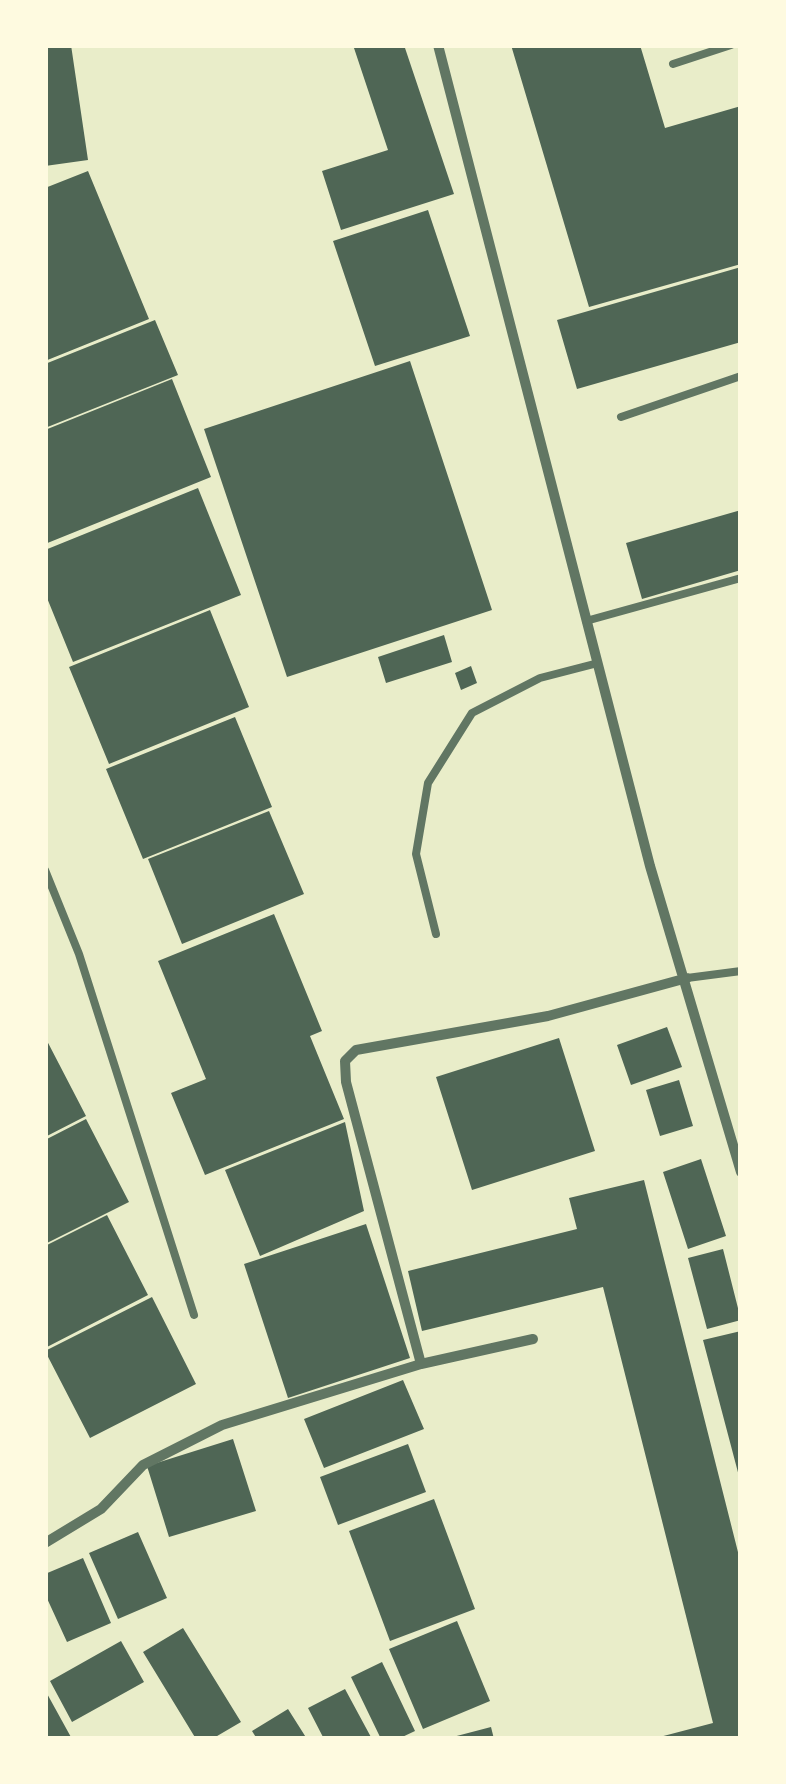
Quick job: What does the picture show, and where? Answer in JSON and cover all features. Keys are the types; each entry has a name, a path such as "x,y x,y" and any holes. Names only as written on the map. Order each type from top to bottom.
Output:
{"street":[{"path":"438,45 650,866 687,978 741,1172"},
{"path":"421,1364 346,1082 344,1062 356,1050 548,1016 687,978"},
{"path":"45,1543 100,1509 144,1465 222,1426 421,1364 533,1339"}],"lane":[{"path":"673,64 730,45"},
{"path":"621,417 741,376"},
{"path":"586,621 741,578"},
{"path":"436,934 416,854 428,783 472,713 540,678 598,663"},
{"path":"45,870 79,954 194,1314"},
{"path":"687,978 741,971"}],"building":[{"path":"45,45 71,45 88,160 45,166"},
{"path":"353,45 404,45 454,194 341,230 322,171 388,150"},
{"path":"511,45 640,45 665,128 741,106 741,264 589,307"},
{"path":"88,171 149,319 45,361 45,188"},
{"path":"428,210 470,336 375,366 333,241"},
{"path":"741,267 741,342 577,389 557,320"},
{"path":"155,320 178,375 45,428 45,364"},
{"path":"410,361 492,610 287,677 204,429"},
{"path":"172,379 211,477 45,544 45,430"},
{"path":"198,488 241,595 73,662 45,593 45,550"},
{"path":"741,510 741,570 642,599 626,543"},
{"path":"210,610 249,707 109,764 69,667"},
{"path":"444,635 452,662 386,683 378,657"},
{"path":"471,666 477,683 461,690 455,673"},
{"path":"235,717 272,807 143,859 106,769"},
{"path":"269,811 304,894 182,944 148,859"},
{"path":"274,914 322,1031 310,1036 344,1119 205,1175 171,1093 206,1079 158,961"},
{"path":"667,1027 682,1067 631,1085 617,1045"},
{"path":"45,1037 86,1116 45,1137"},
{"path":"559,1038 595,1151 472,1190 436,1077"},
{"path":"679,1080 693,1126 660,1136 646,1090"},
{"path":"86,1119 129,1202 45,1244 45,1140"},
{"path":"345,1122 364,1211 260,1256 225,1170"},
{"path":"701,1159 726,1236 688,1249 663,1172"},
{"path":"644,1180 741,1564 741,1739 652,1739 713,1723 603,1287 422,1331 408,1271 577,1229 569,1198"},
{"path":"107,1215 148,1295 47,1347 45,1246"},
{"path":"366,1224 410,1358 288,1398 244,1264"},
{"path":"723,1249 741,1320 707,1329 688,1258"},
{"path":"152,1297 196,1384 90,1438 45,1351"},
{"path":"741,1331 741,1480 740,1480 703,1340"},
{"path":"403,1380 424,1429 324,1468 304,1419"},
{"path":"233,1439 256,1511 169,1537 147,1466"},
{"path":"408,1444 426,1492 338,1525 320,1477"},
{"path":"434,1499 475,1609 390,1641 349,1531"},
{"path":"138,1532 167,1598 118,1619 89,1553"},
{"path":"83,1558 111,1623 67,1642 45,1594 45,1574"},
{"path":"457,1621 490,1701 423,1729 389,1649"},
{"path":"183,1628 241,1722 212,1739 196,1739 143,1652"},
{"path":"121,1641 144,1682 72,1722 50,1681"},
{"path":"382,1662 415,1731 398,1739 381,1739 351,1677"},
{"path":"345,1689 372,1739 324,1739 308,1708"},
{"path":"45,1690 72,1739 45,1739"},
{"path":"288,1709 307,1739 257,1739 252,1731"},
{"path":"491,1727 494,1739 449,1739 449,1738"}]}
